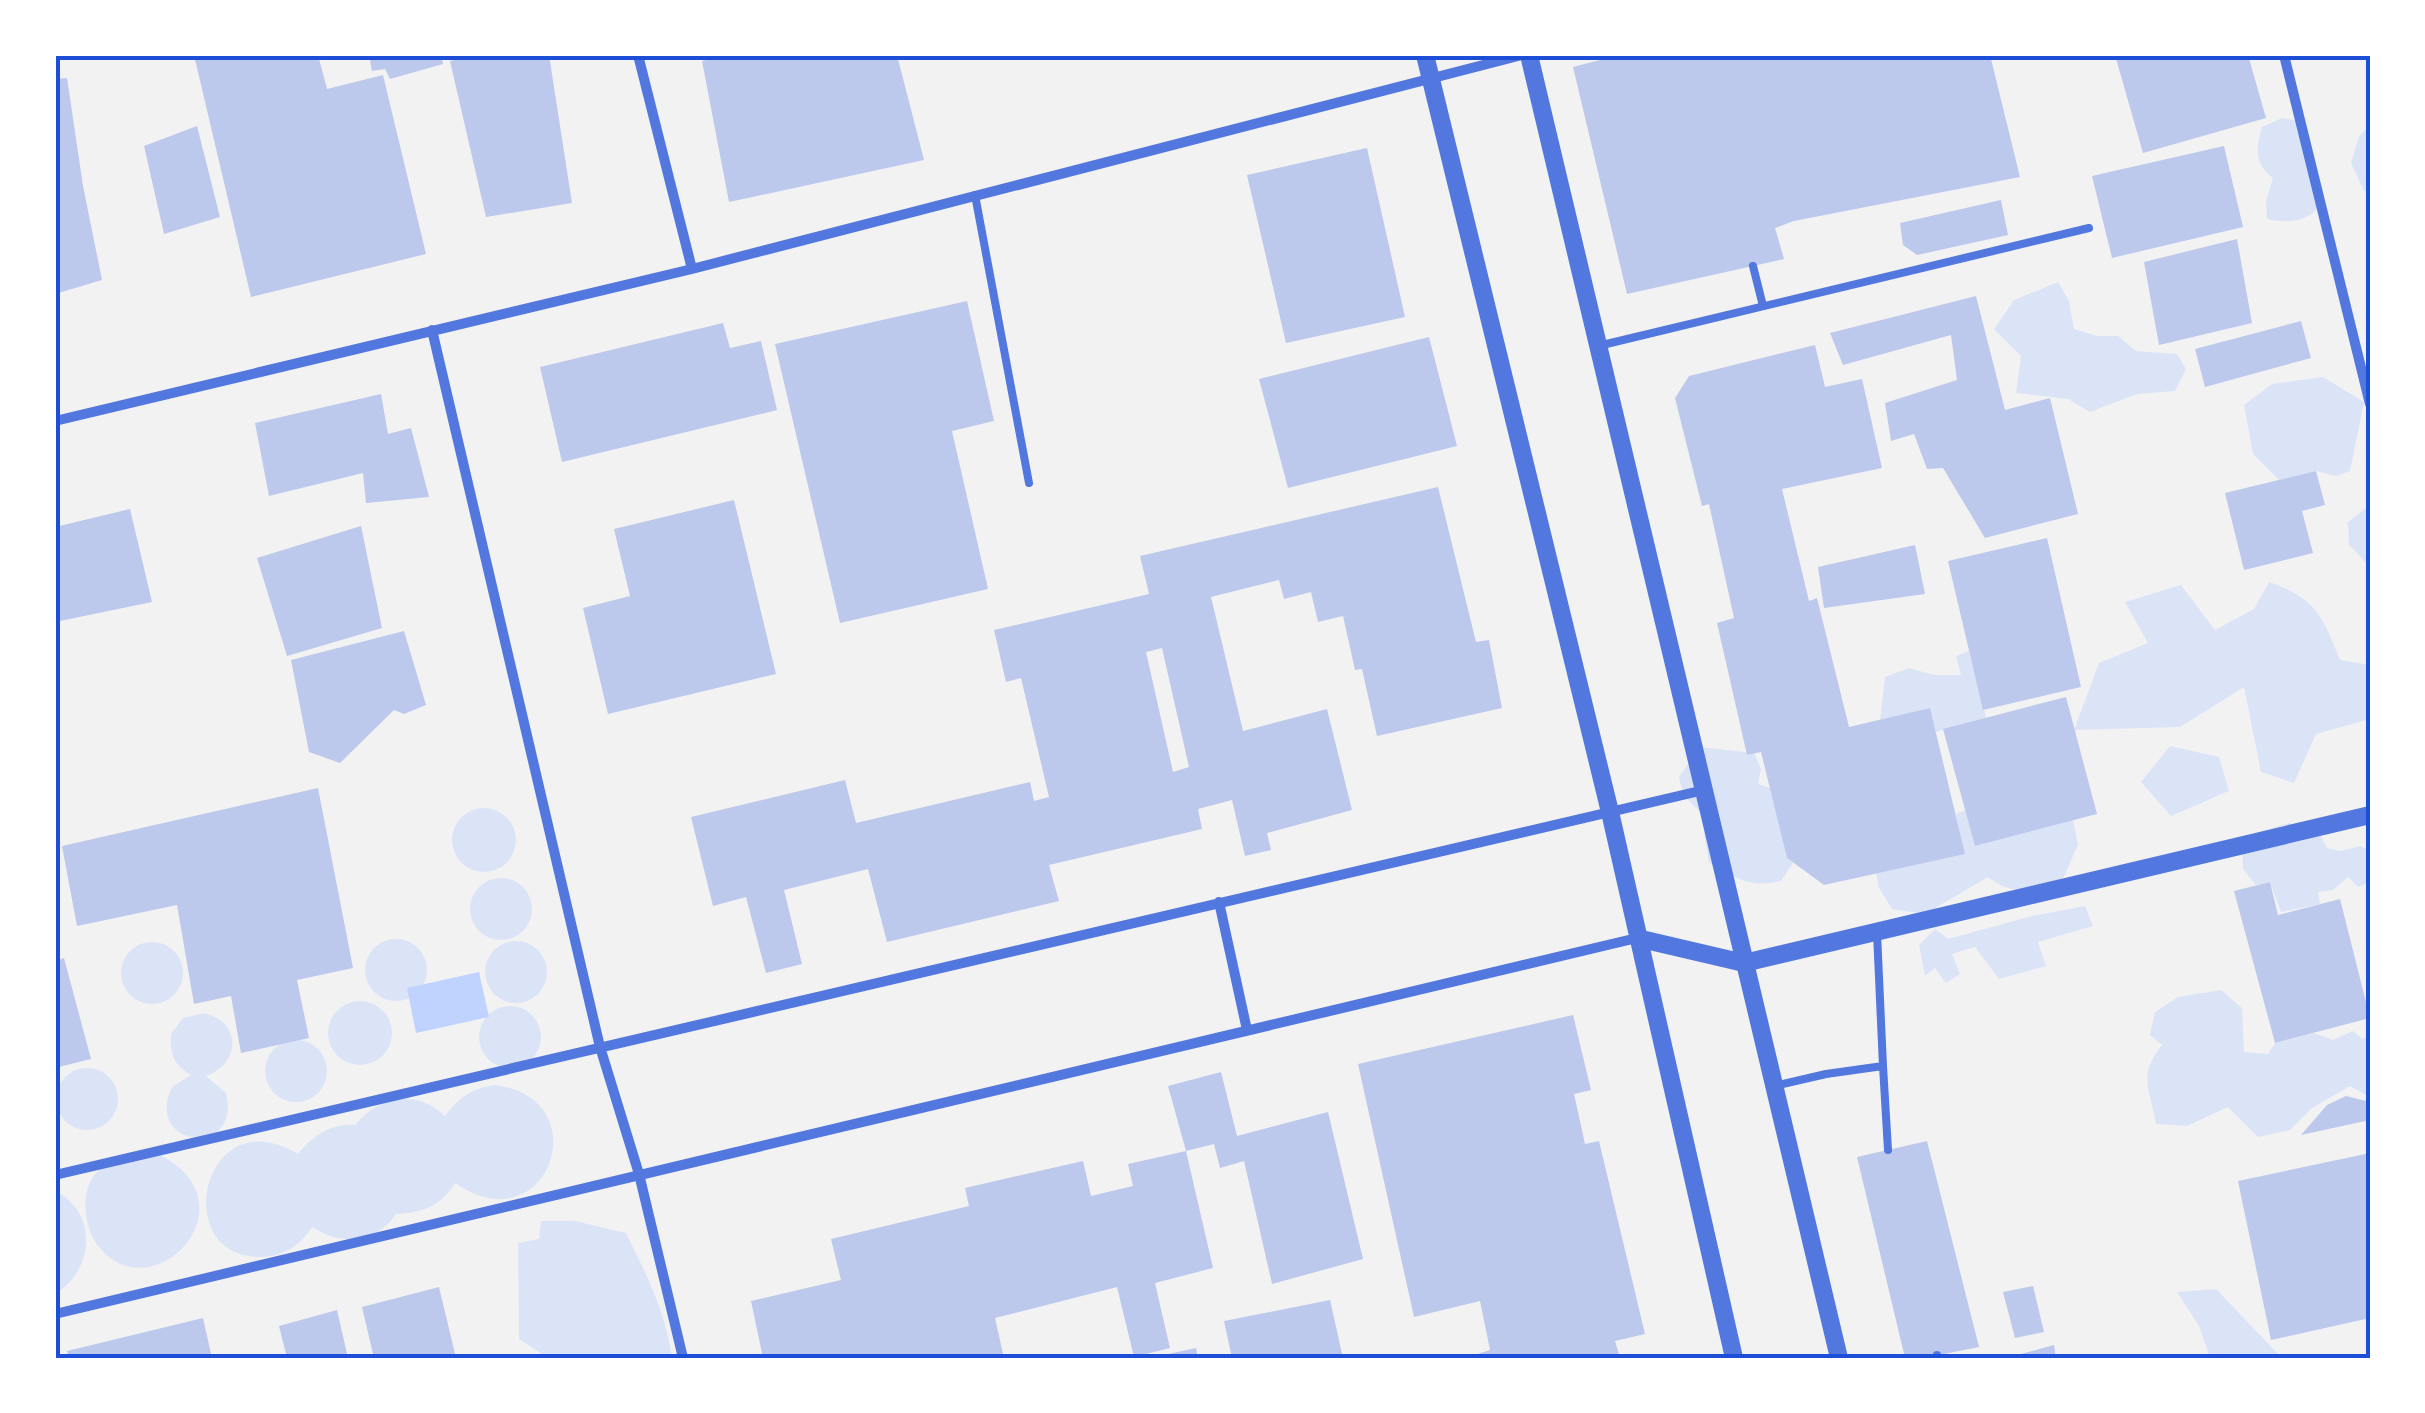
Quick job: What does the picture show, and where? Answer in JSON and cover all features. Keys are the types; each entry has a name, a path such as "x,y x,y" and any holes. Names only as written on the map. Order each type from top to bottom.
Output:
{"street":[{"path":"638,55 692,269"},
{"path":"1425,55 1610,812 1734,1358"},
{"path":"55,421 692,269 1431,76 1525,55 1839,1358"},
{"path":"2284,55 2370,404"},
{"path":"432,330 600,1047 640,1174 683,1358"},
{"path":"55,1175 1704,790"},
{"path":"55,1314 1638,938 1744,963 2370,815"},
{"path":"1219,902 1246,1030"}],"lane":[{"path":"975,195 1029,483"},
{"path":"1598,346 2089,228"},
{"path":"1753,266 1763,306"},
{"path":"1877,932 1888,1150"},
{"path":"1774,1086 1884,1066"}],"shaded area":[{"path":"2282,118 2297,121 2318,208 2307,217 2288,221 2267,219 2266,201 2273,178 2262,167 2258,155 2262,127"},
{"path":"2370,125 2370,192 2364,191 2351,163 2359,136"},
{"path":"2058,282 2069,301 2074,329 2097,336 2118,336 2136,351 2177,354 2186,369 2175,391 2137,394 2090,412 2068,399 2016,393 2021,356 1994,329 2014,300"},
{"path":"2323,377 2364,402 2350,471 2336,476 2316,471 2279,480 2253,454 2244,405 2272,384"},
{"path":"2370,505 2370,567 2349,545 2348,522"},
{"path":"2269,582 2297,595 2315,610 2340,660 2370,665 2370,719 2316,734 2294,783 2261,772 2244,687 2180,727 2074,730 2099,663 2148,643 2125,602 2181,585 2215,630 2254,609"},
{"path":"1969,651 1986,718 1936,732 1929,708 1880,721 1885,677 1909,668 1934,675 1961,675 1956,656"},
{"path":"2170,746 2219,757 2229,791 2171,816 2141,782"},
{"path":"1700,747 1754,753 1761,769 1758,784 1771,788 1787,858 1793,863 1781,881 1744,881 1709,862 1704,833 1715,820 1691,803 1679,777"},
{"path":"484,808 506,818 516,840 506,862 484,872 462,862 452,840 462,818"},
{"path":"1966,810 1975,846 2073,820 2078,845 2061,883 2014,889 1988,877 1925,914 1892,909 1879,888 1876,873 1964,854 1956,814"},
{"path":"2289,823 2319,832 2327,848 2340,851 2361,846 2370,851 2370,882 2358,887 2348,877 2333,890 2318,892 2320,904 2281,912 2270,882 2256,885 2243,869 2242,850 2256,833"},
{"path":"501,878 523,887 532,909 523,931 501,940 479,931 470,909 479,887"},
{"path":"2085,906 2093,926 2038,942 2046,966 1999,979 1975,947 1952,954 1960,974 1946,983 1935,968 1925,976 1919,945 1935,929 1948,939"},
{"path":"396,939 418,948 427,970 418,992 396,1001 374,992 365,970 374,948"},
{"path":"516,941 538,950 547,972 538,994 516,1003 494,994 485,972 494,950"},
{"path":"152,942 174,951 183,973 174,995 152,1004 130,995 121,973 130,951"},
{"path":"2221,990 2242,1008 2244,1052 2268,1054 2275,1043 2314,1033 2333,1040 2353,1031 2362,1039 2370,1036 2370,1087 2366,1095 2350,1086 2312,1108 2290,1130 2258,1137 2228,1107 2187,1126 2156,1124 2147,1083 2150,1066 2162,1045 2150,1035 2155,1012 2178,997"},
{"path":"360,1001 382,1011 392,1033 382,1055 360,1065 338,1055 328,1033 338,1011"},
{"path":"510,1006 532,1015 541,1037 532,1059 510,1068 488,1059 479,1037 488,1015"},
{"path":"204,1013 216,1018 231,1033 231,1053 226,1062 206,1076 226,1093 227,1114 220,1128 208,1136 194,1138 170,1123 167,1107 172,1087 191,1075 174,1058 171,1034 183,1018"},
{"path":"296,1040 318,1049 327,1071 318,1093 296,1102 274,1093 265,1071 274,1049"},
{"path":"87,1068 109,1077 118,1099 109,1121 87,1130 65,1121 56,1099 65,1077"},
{"path":"494,1085 527,1095 546,1115 553,1138 550,1163 536,1184 515,1197 488,1198 455,1183 437,1203 396,1214 368,1236 346,1239 312,1227 291,1249 261,1257 232,1251 214,1234 207,1210 209,1184 220,1162 239,1146 265,1142 298,1154 323,1132 355,1125 386,1102 410,1099 434,1107 445,1116 466,1095"},
{"path":"158,1154 187,1175 199,1200 197,1224 185,1245 165,1261 142,1268 118,1263 91,1235 86,1214 87,1191 105,1166"},
{"path":"55,1191 79,1213 86,1242 78,1271 55,1294"},
{"path":"541,1221 575,1221 626,1233 660,1309 672,1358 548,1358 519,1339 518,1243 539,1239"},
{"path":"2216,1289 2282,1358 2210,1358 2199,1326 2177,1292"}],"water":[{"path":"479,972 489,1017 416,1033 407,988"}],"building":[{"path":"194,55 318,55 327,89 383,75 426,254 251,297"},
{"path":"369,55 441,55 443,64 390,79 385,69 372,71"},
{"path":"477,55 549,55 572,203 486,217 450,61"},
{"path":"725,55 897,55 924,160 729,202 702,61"},
{"path":"1619,55 1990,55 2020,177 1794,221 1775,228 1784,259 1627,294 1573,67"},
{"path":"2115,55 2248,55 2266,118 2143,153"},
{"path":"67,78 102,280 55,294 55,79"},
{"path":"197,126 220,217 164,234 144,146"},
{"path":"2224,146 2243,227 2112,258 2092,176"},
{"path":"1367,148 1405,317 1286,343 1247,175"},
{"path":"2001,200 2008,235 1917,255 1903,245 1900,223"},
{"path":"2237,239 2252,323 2159,345 2144,262"},
{"path":"1976,296 2005,410 2050,398 2078,514 1985,538 1943,468 1927,469 1914,434 1891,441 1885,403 1957,380 1951,335 1843,365 1830,333"},
{"path":"967,301 994,421 952,431 988,589 840,623 775,344"},
{"path":"2301,321 2311,358 2205,387 2195,349"},
{"path":"723,323 730,348 761,341 777,410 562,462 540,367"},
{"path":"1429,337 1457,446 1288,488 1259,379"},
{"path":"1815,345 1825,387 1862,379 1882,468 1782,489 1809,601 1817,598 1849,727 1930,708 1965,854 1824,885 1787,858 1761,752 1747,755 1717,623 1734,618 1709,504 1702,506 1675,398 1689,376"},
{"path":"381,394 388,434 411,428 429,497 366,503 363,473 269,496 255,423"},
{"path":"2316,471 2325,505 2302,511 2313,553 2244,570 2225,493"},
{"path":"1438,487 1476,642 1489,640 1502,708 1377,736 1362,669 1355,670 1343,616 1318,622 1311,592 1284,599 1279,580 1211,597 1243,731 1327,709 1352,810 1267,833 1271,850 1245,856 1232,800 1198,809 1202,829 1049,865 1059,901 887,942 868,869 784,890 802,964 766,973 746,897 713,906 691,817 845,780 856,823 1030,782 1034,801 1049,797 1021,678 1006,682 994,630 1149,594 1140,556","holes":["1162,648 1189,767 1173,772 1146,652"]},
{"path":"734,500 776,674 608,714 583,608 630,596 614,529"},
{"path":"130,509 152,602 55,622 55,527"},
{"path":"361,526 382,628 287,656 257,558"},
{"path":"2047,538 2081,687 1983,710 1948,561"},
{"path":"1915,545 1925,594 1824,608 1818,567"},
{"path":"404,631 426,705 404,714 394,710 340,763 309,752 291,660"},
{"path":"2066,697 2097,814 1975,846 1943,729"},
{"path":"318,788 353,968 297,980 309,1038 241,1053 231,996 194,1004 177,905 77,926 62,846"},
{"path":"2270,882 2278,915 2340,899 2370,1018 2275,1043 2234,891"},
{"path":"64,958 91,1059 55,1068 55,961"},
{"path":"1573,1015 1591,1090 1574,1094 1585,1144 1599,1141 1645,1334 1615,1341 1620,1358 1465,1358 1490,1350 1480,1301 1414,1317 1358,1064"},
{"path":"1221,1072 1237,1136 1328,1112 1363,1259 1272,1284 1244,1161 1220,1168 1214,1144 1186,1151 1168,1086"},
{"path":"2346,1096 2366,1101 2370,1096 2370,1120 2301,1135 2327,1105"},
{"path":"1927,1141 1979,1347 1905,1358 1857,1157"},
{"path":"1186,1151 1213,1268 1155,1283 1170,1348 1134,1357 1117,1287 995,1318 1004,1358 763,1358 751,1301 841,1280 831,1239 969,1206 965,1188 1083,1161 1091,1196 1133,1186 1128,1164"},
{"path":"2370,1153 2370,1318 2271,1340 2238,1181"},
{"path":"2033,1286 2044,1332 2015,1338 2003,1292"},
{"path":"439,1287 456,1358 374,1358 362,1307"},
{"path":"1330,1300 1343,1358 1232,1358 1224,1321"},
{"path":"337,1310 348,1358 287,1358 279,1326"},
{"path":"203,1318 212,1358 69,1358 67,1351"},
{"path":"2054,1345 2056,1358 2022,1358 2021,1354"},
{"path":"1196,1348 1198,1358 1159,1358 1159,1356"}]}
